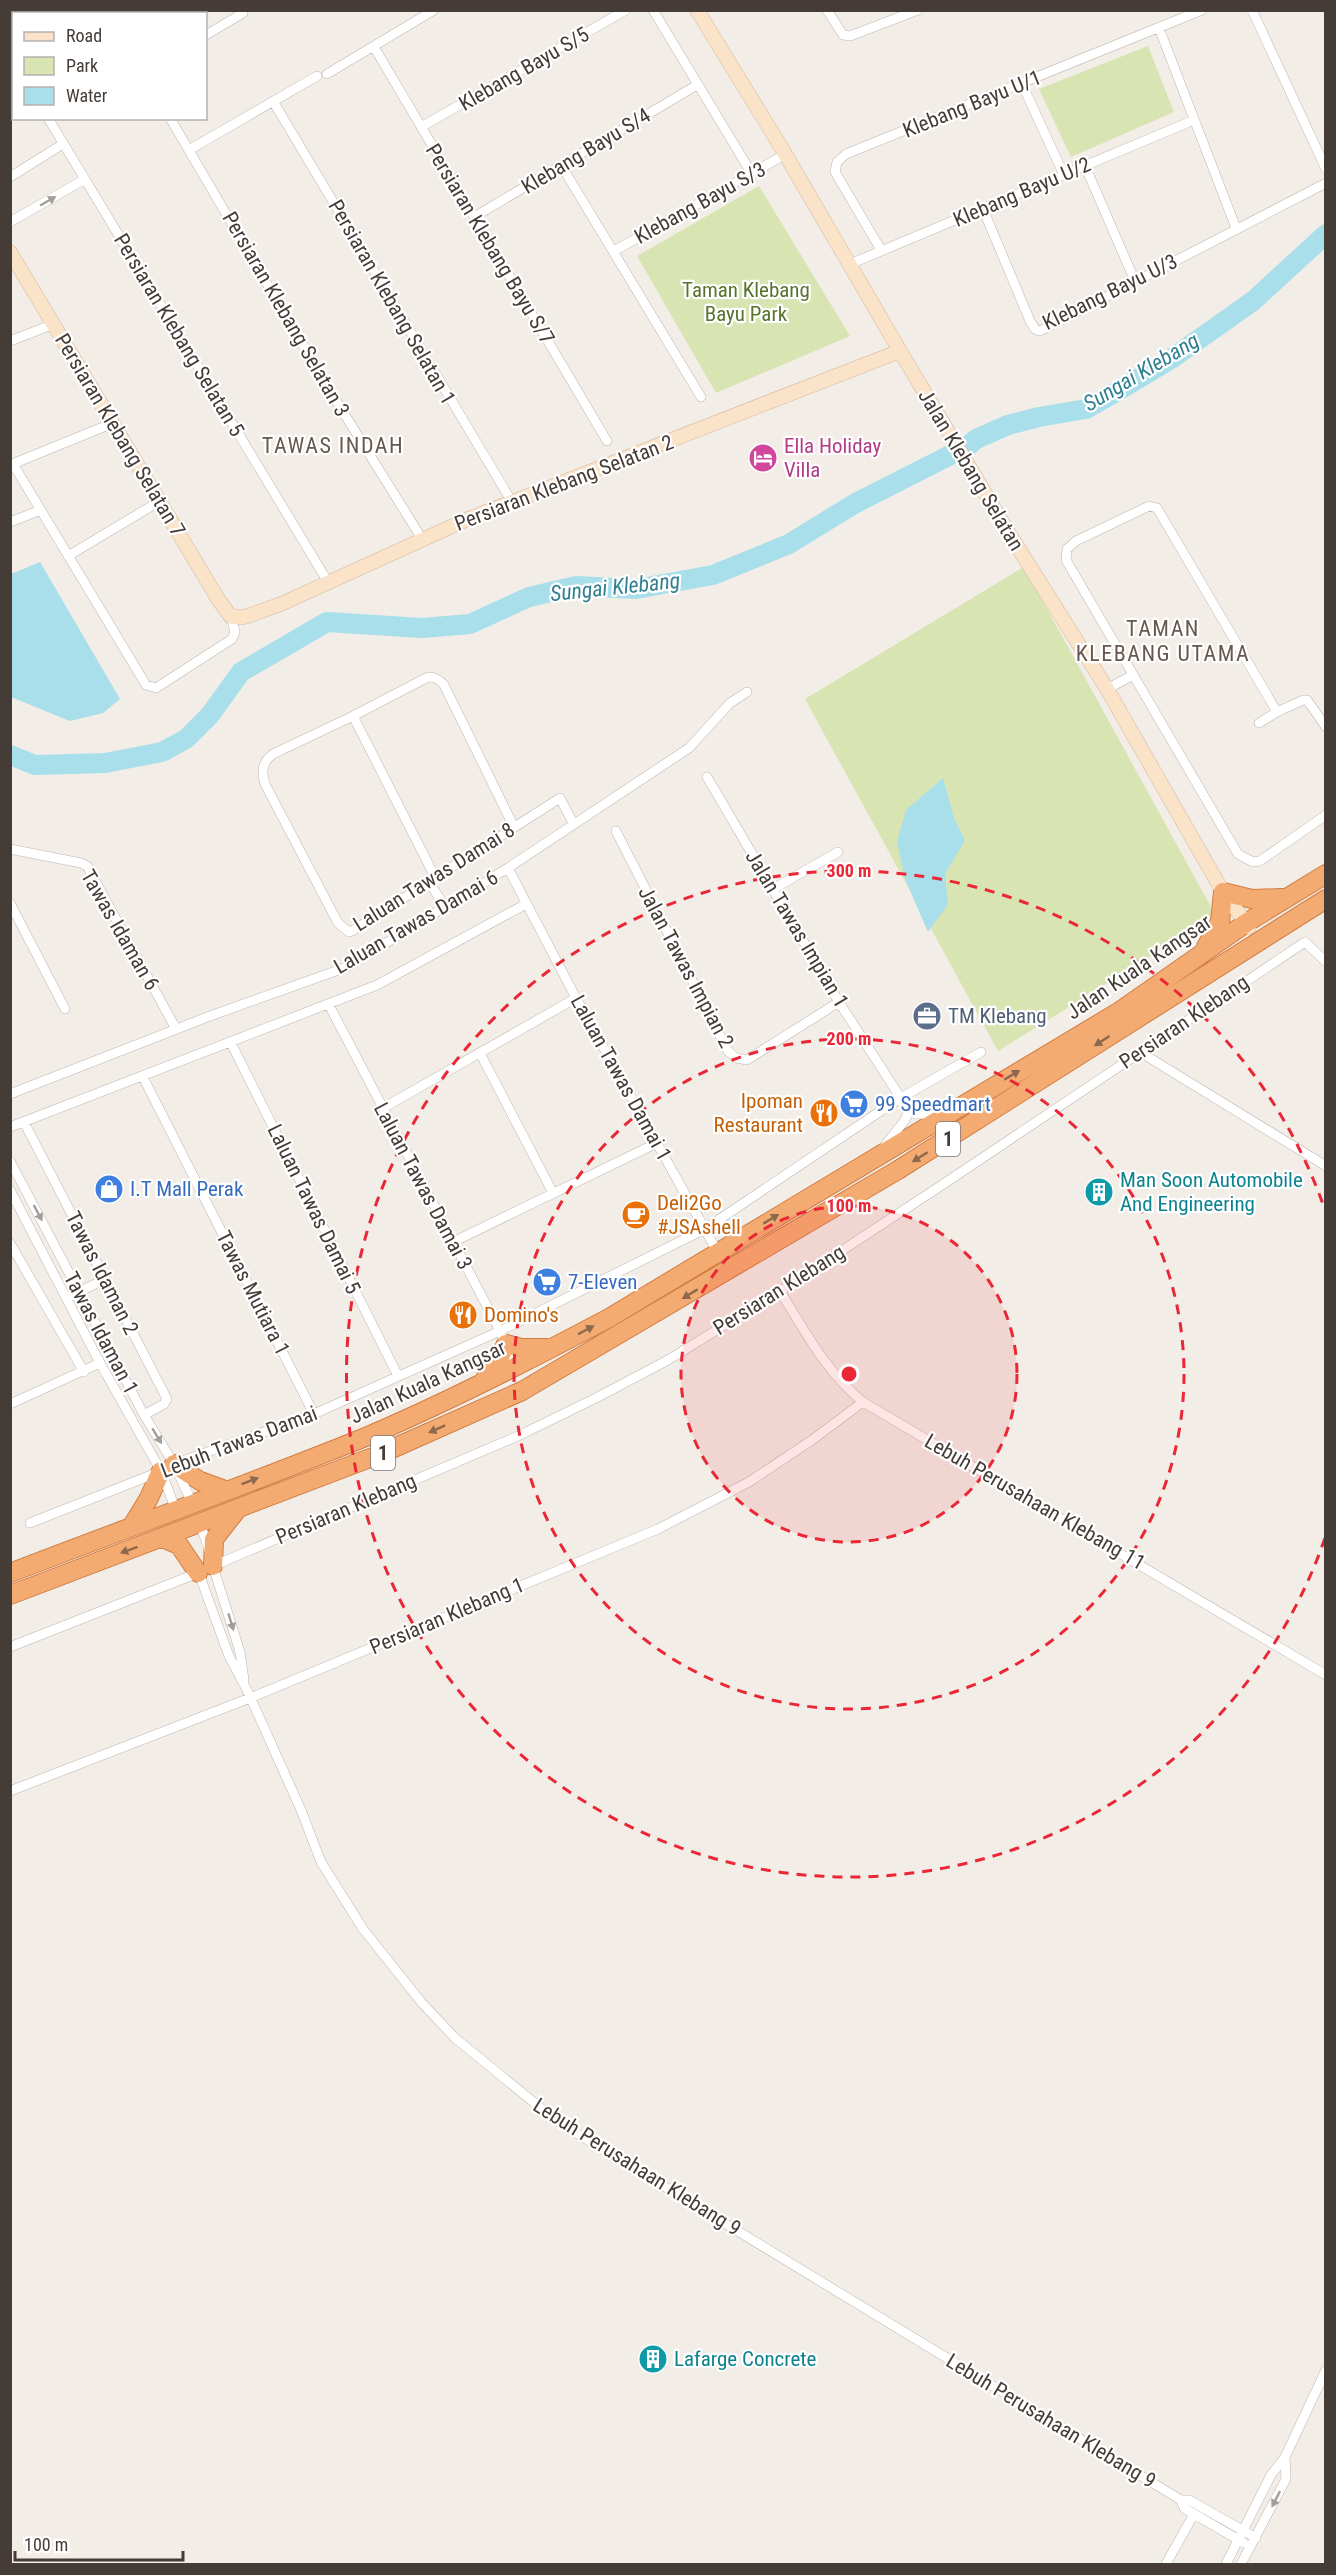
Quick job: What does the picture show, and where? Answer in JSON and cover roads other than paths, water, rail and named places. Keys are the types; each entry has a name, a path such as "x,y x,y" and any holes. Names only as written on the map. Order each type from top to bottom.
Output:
{"highway":[{"name":"Jalan Kuala Kangsar","path":"10,1573 368,1436 480,1385 555,1347 609,1318 717,1251 1120,1011 1202,953 1326,874"},
{"path":"1202,953 1220,922 1223,892 1252,899 1287,897"},
{"name":"Jalan Kuala Kangsar","path":"10,1595 378,1455 490,1406 567,1366 907,1164 1326,899"},
{"path":"1151,1009 1158,998 1220,956 1247,925 1261,926 1304,911"},
{"path":"480,1385 499,1359 503,1338 522,1348 555,1347"},
{"path":"490,1406 512,1383 516,1367 524,1372 532,1373 557,1365 567,1366"},
{"path":"132,1526 167,1468 225,1490"},
{"path":"163,1538 179,1545 206,1569 214,1539 237,1509"}],"street":[{"path":"327,74 434,10"},
{"name":"Klebang Bayu S/5","path":"422,127 626,10"},
{"path":"653,10 752,174"},
{"name":"Jalan Klebang Selatan","path":"697,10 786,154 968,464 1107,689 1223,892 1247,925"},
{"path":"828,10 843,35 850,36 918,10"},
{"name":"Klebang Bayu U/1","path":"881,250 835,172 837,162 846,154 1202,10"},
{"path":"1252,10 1326,169"},
{"path":"207,34 243,13"},
{"path":"1159,28 1236,228"},
{"name":"Persiaran Klebang Bayu S/7","path":"374,47 607,441"},
{"path":"189,150 317,76"},
{"path":"1022,84 1064,175"},
{"name":"Klebang Bayu S/4","path":"474,217 697,85"},
{"name":"Persiaran Klebang Selatan 1","path":"273,101 419,350 512,502"},
{"name":"Persiaran Klebang Selatan 5","path":"49,120 328,582"},
{"name":"Persiaran Klebang Selatan 3","path":"171,120 327,386 422,539"},
{"name":"Klebang Bayu U/2","path":"850,264 1194,120"},
{"path":"10,177 63,144"},
{"name":"Klebang Bayu S/3","path":"614,251 786,154"},
{"name":"Klebang Bayu S/3","path":"561,165 701,397"},
{"path":"1086,166 1135,281"},
{"path":"10,222 85,179"},
{"name":"Klebang Bayu U/3","path":"983,209 1035,329 1040,331 1326,183"},
{"name":"Persiaran Klebang Selatan 7","path":"10,252 231,617"},
{"path":"10,341 54,324"},
{"name":"Persiaran Klebang Selatan 2","path":"231,617 245,617 281,604 422,539 512,502 900,351"},
{"path":"113,423 12,464 146,685 153,688 232,639 235,632 231,617"},
{"path":"68,556 160,501"},
{"path":"1277,712 1157,508 1154,506 1070,545 1065,552 1066,560 1239,854 1245,858 1260,861 1326,815"},
{"path":"10,522 41,510"},
{"path":"1107,689 1133,675"},
{"path":"445,907 353,716 428,677 436,678 444,685 514,827"},
{"name":"Laluan Tawas Damai 6","path":"10,1094 176,1029 347,967 508,868 689,748 730,703 747,692"},
{"path":"1259,723 1305,700 1326,727"},
{"name":"Laluan Tawas Damai 8","path":"353,716 273,754 268,758 262,770 266,786 338,924 345,930 352,931 560,798 573,823"},
{"name":"Jalan Tawas Impian 1","path":"707,777 839,1002 909,1111"},
{"name":"Jalan Tawas Impian 2","path":"616,831 728,1051 736,1058 747,1060 839,1002"},
{"name":"Tawas Idaman 6","path":"10,849 87,866 176,1029"},
{"path":"773,889 838,852"},
{"name":"Laluan Tawas Damai 1","path":"508,868 576,998 717,1251"},
{"path":"10,903 65,1009"},
{"name":"Laluan Tawas Damai 6","path":"10,1127 386,981 526,904"},
{"name":"Persiaran Klebang","path":"10,1647 206,1569 518,1436 596,1398 668,1360 780,1291 1305,942 1326,962"},
{"path":"383,1108 576,998"},
{"name":"Laluan Tawas Damai 3","path":"329,1005 516,1367"},
{"name":"Laluan Tawas Damai 5","path":"231,1043 398,1376"},
{"name":"Lebuh Tawas Damai","path":"30,1523 167,1468 314,1414 398,1376 503,1338 705,1229 901,1097 981,1052"},
{"path":"1140,1052 1326,1166"},
{"path":"480,1053 554,1193"},
{"name":"Tawas Mutiara 1","path":"143,1077 314,1414"},
{"path":"879,1154 905,1120 909,1111 916,1114 944,1115"},
{"name":"Tawas Idaman 2","path":"24,1122 167,1400 164,1404 144,1414"},
{"path":"453,1242 657,1143"},
{"name":"Tawas Idaman 1","path":"10,1161 144,1414 184,1506"},
{"name":"Tawas Idaman 1","path":"10,1190 100,1363 167,1468 184,1506"},
{"path":"10,1243 84,1372"},
{"path":"67,1298 105,1279"},
{"name":"Lebuh Perusahaan Klebang 11","path":"780,1291 829,1369 843,1386 862,1401 1326,1675"},
{"path":"10,1404 100,1363"},
{"name":"Persiaran Klebang 1","path":"10,1791 250,1698 658,1529 749,1482 812,1440 862,1401"},
{"path":"184,1506 193,1527"},
{"path":"184,1506 193,1527"},
{"name":"Lebuh Perusahaan Klebang 9","path":"193,1527 206,1569 240,1652 244,1685"},
{"name":"Lebuh Perusahaan Klebang 9","path":"193,1527 206,1569 220,1635 301,1810 321,1862 363,1929 422,2003 455,2038 553,2118 1181,2500 1189,2500 1242,2536 1251,2547"},
{"path":"1226,2565 1271,2475 1286,2457 1326,2370"},
{"path":"1241,2565 1286,2479 1286,2457"},
{"name":"Lebuh Perusahaan Klebang 9","path":"1181,2500 1184,2508 1194,2514 1242,2536"},
{"path":"1166,2565 1194,2514"},
{"path":"1251,2547 1253,2565"}],"water":[{"path":"40,562 120,699 103,713 70,721 11,697 11,574"},
{"path":"943,778 954,818 965,840 945,874 948,904 928,932 905,879 897,842 906,810"}],"waterway":[{"name":"Sungai Klebang","path":"10,755 35,765 105,763 162,752 186,739 210,715 241,672 327,622 422,628 470,624 529,597 576,586 636,589 713,575 789,544 854,504 968,446 976,439 1008,425 1086,409 1171,359 1253,301 1326,234"}],"place":[{"name":"Ella Holiday Villa","path":"763,458"},
{"name":"TM Klebang","path":"927,1016"},
{"name":"99 Speedmart","path":"854,1104"},
{"name":"Ipoman Restaurant","path":"824,1113"},
{"name":"I.T Mall Perak","path":"109,1189"},
{"name":"Man Soon Automobile And Engineering","path":"1099,1192"},
{"name":"Deli2Go #JSAshell","path":"636,1215"},
{"name":"7-Eleven","path":"547,1282"},
{"name":"Domino's","path":"463,1315"},
{"name":"Lafarge Concrete","path":"653,2359"}],"district":[{"name":"TAWAS INDAH","path":"333,445"},
{"name":"TAMAN KLEBANG UTAMA","path":"1163,640"}],"park label":[{"name":"Taman Klebang Bayu Park","path":"746,302"}]}
